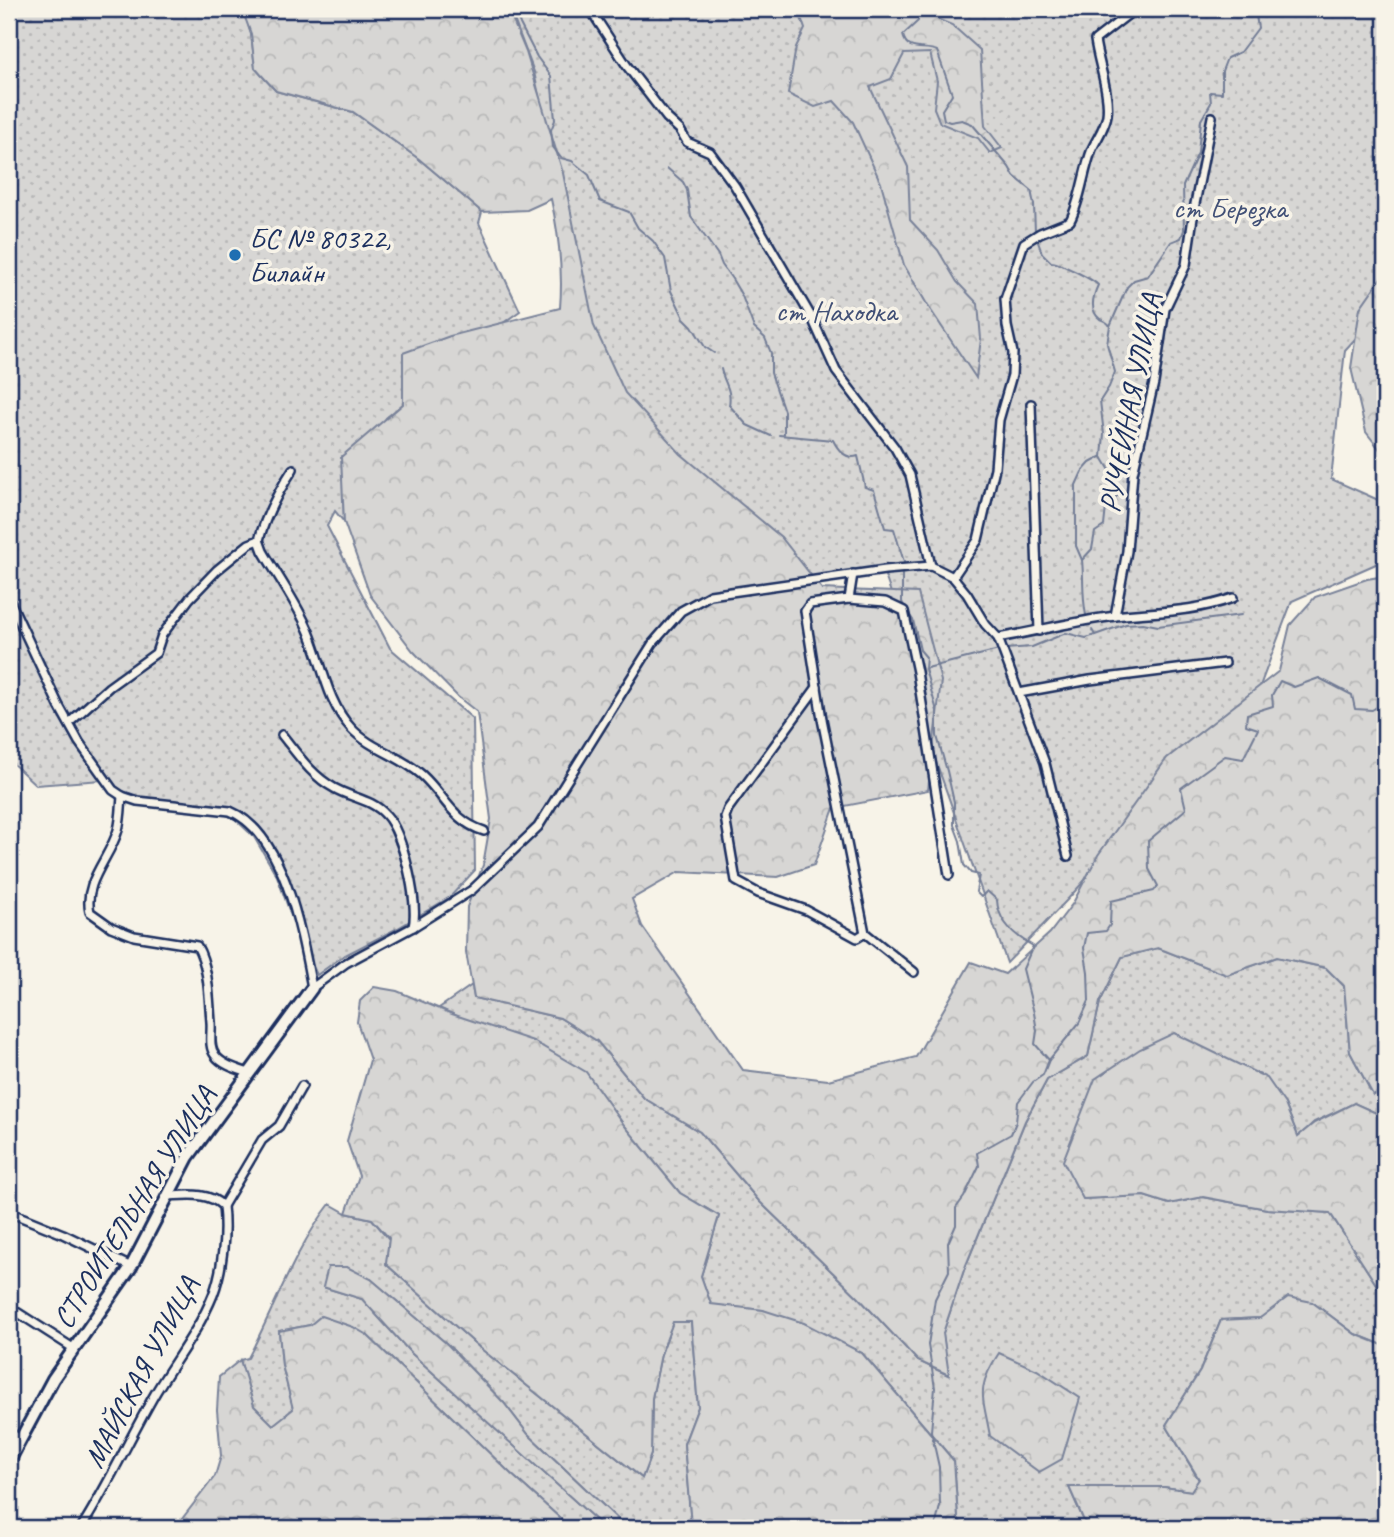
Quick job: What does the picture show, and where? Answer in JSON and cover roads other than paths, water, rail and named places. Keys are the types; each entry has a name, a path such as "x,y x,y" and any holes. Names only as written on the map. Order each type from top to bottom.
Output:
{"street":[{"path":"590,9 627,66 667,118 680,130 687,142 710,152 735,186 812,318 836,371 895,448 910,475 931,566"},
{"path":"953,577 978,540 995,468 999,420 1012,375 1013,353 1007,327 1005,299 1024,243 1069,221 1075,212 1092,149 1107,114 1095,40 1135,9"},
{"name":"РУЧЕЙНАЯ УЛИЦА","path":"1115,616 1127,551 1133,473 1154,383 1166,309 1186,265 1212,117"},
{"path":"1031,404 1040,631"},
{"path":"293,469 277,494 259,540 306,623 316,648 320,669 339,710 362,738 425,778 457,818 472,828 484,831"},
{"path":"69,723 109,687 156,653 162,635 190,598 249,544 259,540"},
{"path":"9,599 69,723 113,790 137,801 230,811 242,816 253,827 273,856 293,899 312,988 346,963 413,927 472,890 538,827 653,643 681,611 710,595 853,574 931,566 953,577 999,641 1007,658 1045,763 1068,856"},
{"path":"849,599 853,574"},
{"path":"999,641 1115,616 1172,613 1210,606 1233,598"},
{"path":"914,972 865,933 822,719 805,611 810,604 849,599 885,602 904,611 917,672 949,875"},
{"path":"1019,693 1090,680 1225,663"},
{"path":"817,686 728,809 725,817 736,881 758,893 806,910 857,938 865,933"},
{"path":"282,735 321,781 368,802 387,815 412,882 416,917 413,927"},
{"path":"122,796 118,830 87,899 90,912 111,927 134,936 197,946 202,954 206,983 211,1048 216,1057 231,1067 249,1073"},
{"name":"СТРОИТЕЛЬНАЯ УЛИЦА","path":"9,1461 53,1379 131,1267 188,1157 312,988"},
{"path":"169,1196 191,1194 214,1197 223,1206 262,1140 279,1126 302,1086"},
{"name":"МАЙСКАЯ УЛИЦА","path":"81,1528 99,1501 156,1393 214,1294 226,1232 223,1206"},
{"path":"9,1212 63,1234 131,1267"},
{"path":"9,1307 74,1348"},
{"path":"9,1432 20,1439"}],"waterway":[{"path":"514,9 537,57 551,76 555,120 551,130 553,147 561,158 572,161 589,175 600,201 629,212 638,228 653,241 665,258 671,291 684,318 705,347 714,353"},
{"path":"915,9 918,21 903,35 912,47 937,51 952,94 942,110 944,120 962,120 972,124 1014,176 1031,190 1035,232"},
{"path":"1110,326 1127,287 1134,280 1148,276 1171,242 1181,238 1184,230 1183,186 1198,153 1201,120 1211,103 1210,92 1222,93 1222,71 1227,58 1240,52 1258,28 1255,9"},
{"path":"667,168 683,182 687,190 691,217 742,296 754,328 765,338 771,353 771,373 784,411 784,434"},
{"path":"1038,242 1042,253 1051,262 1075,271 1098,285 1094,312 1110,326 1107,344 1115,372 1100,401 1104,434 1102,457 1117,482 1118,495 1106,507 1104,526 1095,532 1092,549 1082,560 1086,615"},
{"path":"721,369 729,391 729,405 747,425 771,436"},
{"path":"779,435 833,440 843,453 850,457 858,456 865,487 874,490 885,528 894,529 904,562"},
{"path":"1082,560 1076,546 1076,485 1090,463 1101,457"},
{"path":"902,575 902,602 905,608"},
{"path":"908,613 913,620 920,650 926,657 925,669 937,711 937,736 954,802 954,825 964,865 971,873 979,875 976,892 981,897 987,891 997,900 1004,922 1020,938 1033,946 1023,969 1037,1031 1035,1044 1049,1060"},
{"path":"1095,635 1126,624 1158,626 1241,615"},
{"path":"1005,649 1032,647 1066,633 1086,638 1095,635 1092,630"},
{"path":"927,668 999,650"},
{"path":"935,1528 940,1506 939,1467 931,1431 935,1388 928,1345 935,1299 949,1271 948,1243 956,1225 956,1208 979,1166 977,1153 1011,1134 1016,1122 1018,1102 1033,1082 1043,1075 1049,1060 1079,1023 1089,1001 1084,948 1087,933 1106,931 1110,925 1111,901 1154,891 1158,886 1149,869 1148,841 1186,809 1181,788 1225,756 1243,759 1258,729 1246,725 1247,714 1273,706 1272,695 1280,681 1294,687 1319,678 1352,695 1355,709 1372,710 1385,702"}],"place":[{"name":"БС № 80322, Билайн","path":"235,255"}],"park label":[{"name":"ст Березка","path":"1230,208"},
{"name":"ст Находка","path":"836,311"}]}
